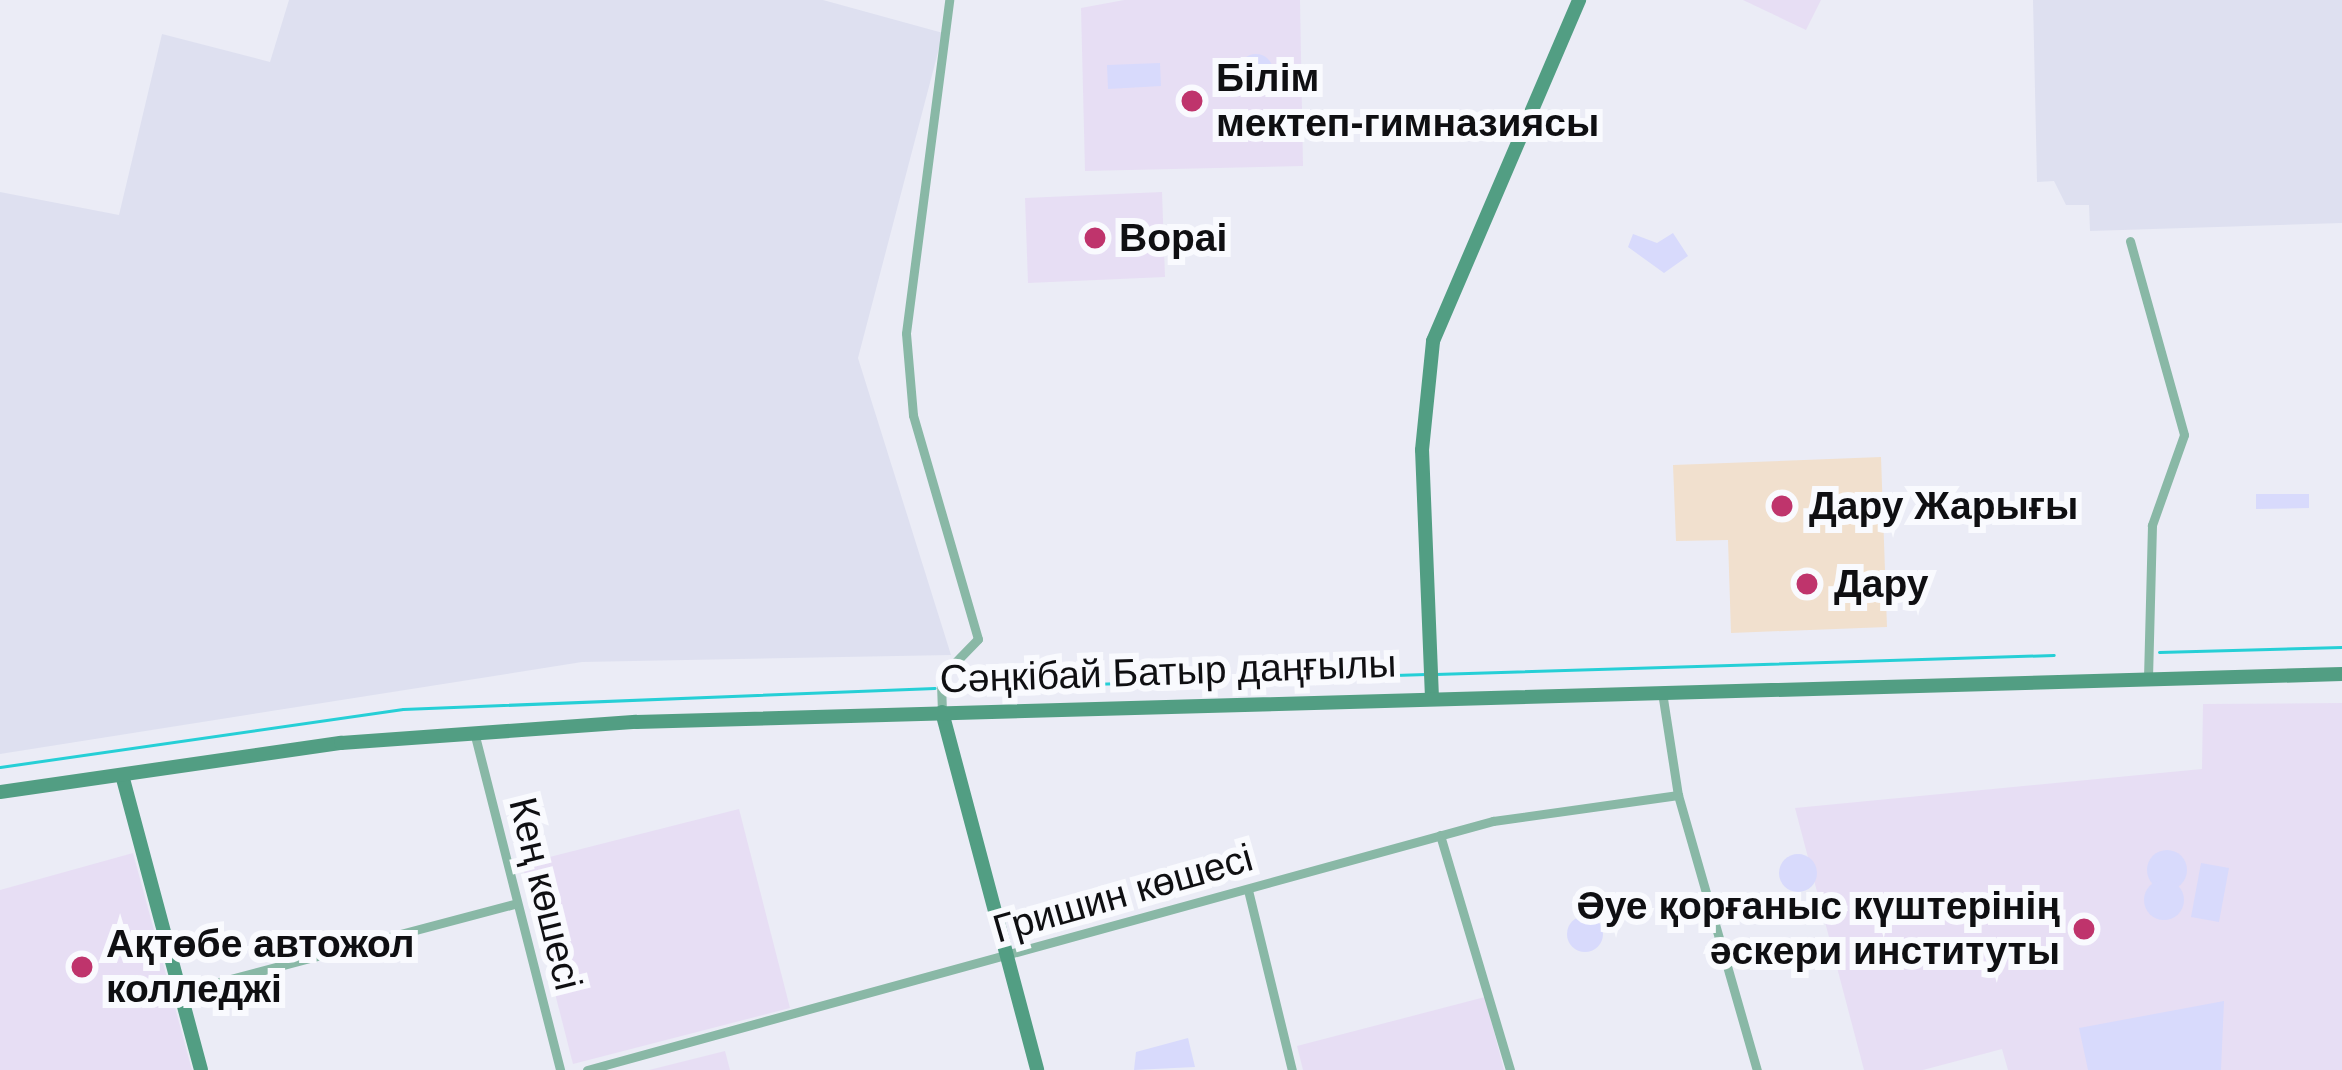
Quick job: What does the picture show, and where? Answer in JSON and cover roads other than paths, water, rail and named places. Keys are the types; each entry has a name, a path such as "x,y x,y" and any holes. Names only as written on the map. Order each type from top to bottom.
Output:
{"main road":[{"path":"1432,698 1422,450 1433,341 1579,0"},
{"name":"Сәңкібай Батыр даңғылы","path":"0,792 475,732 941,705 1432,698 2342,674"},
{"path":"941,705 1037,1070"},
{"path":"122,775 201,1070"}],"street":[{"path":"941,705 939,684 978,639 913,415 906,333 949,0"},
{"path":"2130,241 2184,435 2152,525 2149,676"},
{"path":"1662,692 1678,795 1757,1070"},
{"name":"Кең көшесі","path":"475,732 560,1070"},
{"name":"Гришин көшесі","path":"587,1070 1008,958 1440,835 1678,795"},
{"path":"1440,835 1510,1070"},
{"path":"1248,890 1292,1070"},
{"path":"181,992 515,904"}],"waterway":[{"path":"2159,652 2342,647"},
{"path":"1435,674 2054,655"},
{"path":"1266,679 1426,674"},
{"path":"945,688 1226,680"},
{"path":"0,767 403,709 935,688"}],"place":[{"name":"Білім мектеп-гимназиясы","path":"1192,101"},
{"name":"Bopai","path":"1095,238"},
{"name":"Дару Жарығы","path":"1782,506"},
{"name":"Дару","path":"1807,584"},
{"name":"Әуе қорғаныс күштерінің әскери институты","path":"2084,929"},
{"name":"Ақтөбе автожол колледжі","path":"82,967"}]}
